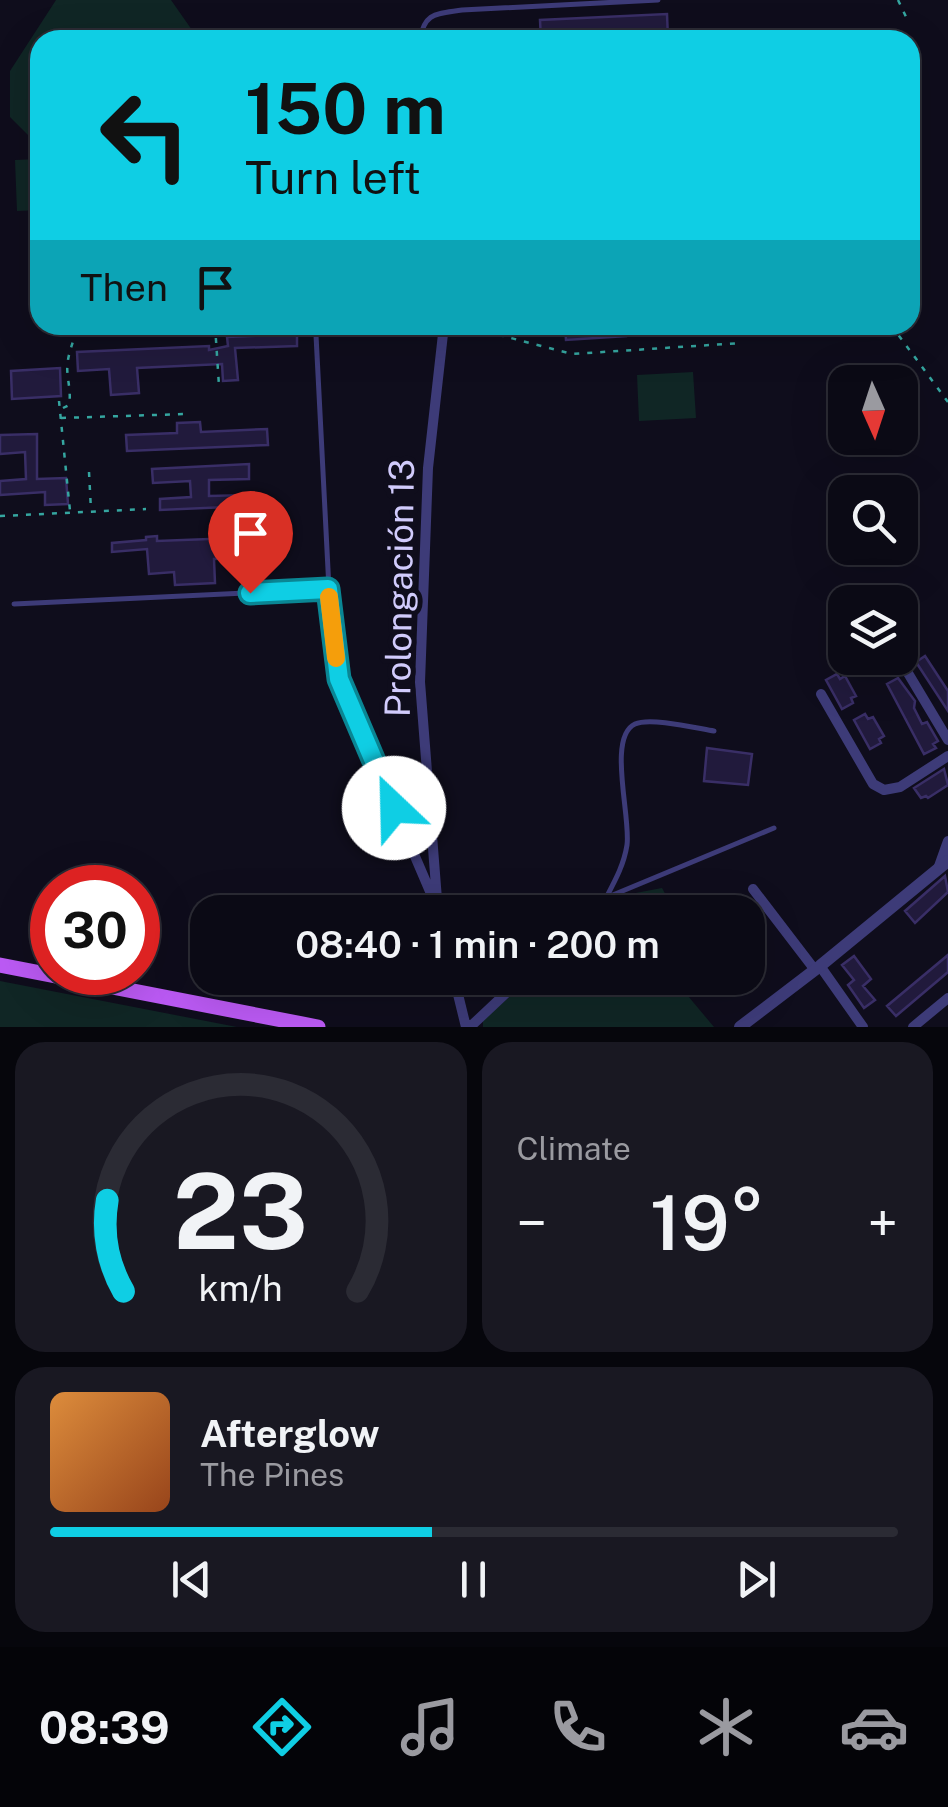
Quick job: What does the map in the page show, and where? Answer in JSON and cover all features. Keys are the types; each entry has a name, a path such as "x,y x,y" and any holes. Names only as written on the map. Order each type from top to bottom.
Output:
{"main road":[{"path":"0,966 318,1027"}],"street":[{"name":"Prolongación 13","path":"437,895 420,682 428,468 443,335"},
{"path":"328,589 339,679 432,895"},
{"path":"908,675 948,740"},
{"path":"821,694 873,784 884,790 900,787 948,756"},
{"path":"740,1027 943,865 948,840"},
{"path":"753,889 864,1027"},
{"path":"459,995 468,1027 503,995"},
{"path":"913,1027 948,998"}],"lane":[{"path":"421,30 432,15 462,10 658,0"},
{"path":"14,604 328,589 316,335"},
{"path":"608,895 621,871 627,842 620,752 623,735 634,724 645,722 714,731"},
{"path":"613,895 774,828"}],"path":[{"path":"898,0 908,21"},
{"path":"60,410 68,405 71,395 66,363 76,335"},
{"path":"215,335 219,386"},
{"path":"499,335 572,354 740,343"},
{"path":"898,335 948,402"},
{"path":"60,401 70,512"},
{"path":"61,418 185,414"},
{"path":"88,472 91,512"},
{"path":"0,516 146,509"}],"green space":[{"path":"56,0 171,0 192,30 37,30"},
{"path":"30,40 30,137 10,117 10,71"},
{"path":"30,159 30,210 17,211 15,160"},
{"path":"693,372 696,418 639,421 637,375"},
{"path":"662,888 666,895 625,895"},
{"path":"0,981 30,987 30,995 72,995 237,1027 0,1027"},
{"path":"512,995 687,995 714,1027 483,1027 483,1020"}],"building":[{"path":"667,14 668,30 540,30 540,20"},
{"path":"297,335 297,346 235,348 238,380 223,381 222,364 137,368 139,393 111,395 109,369 78,371 77,352 209,346 209,350 228,346 227,337"},
{"path":"566,335 626,335 626,336 566,340"},
{"path":"60,368 61,396 12,399 11,371"},
{"path":"200,422 201,432 267,429 268,445 127,451 126,435 177,433 177,423"},
{"path":"37,434 37,479 66,478 68,504 45,505 45,492 0,495 0,481 26,479 25,452 0,454 0,435"},
{"path":"249,464 249,479 209,480 209,496 250,495 250,506 160,510 160,499 191,497 190,481 153,483 152,469"},
{"path":"157,536 157,541 264,537 265,557 214,559 215,583 175,585 174,572 149,574 147,549 112,552 112,543"},
{"path":"925,656 948,691 948,711 918,665"},
{"path":"835,675 840,679 845,676 856,696 851,698 853,703 842,709 826,680"},
{"path":"898,678 915,701 922,724 927,722 938,741 933,744 936,748 924,754 887,684"},
{"path":"865,714 868,719 873,717 884,736 879,739 881,743 870,749 854,720"},
{"path":"707,748 752,754 748,785 704,781"},
{"path":"944,769 948,785 928,798 921,798 914,788"},
{"path":"945,876 948,892 915,923 905,911"},
{"path":"948,955 948,972 896,1016 887,1006"},
{"path":"854,956 871,979 863,986 875,1000 864,1008 848,985 854,980 842,965"}],"slow traffic":[{"path":"329,597 336,658"}],"route":[{"path":"250,593 328,589 339,679 394,808"}]}
